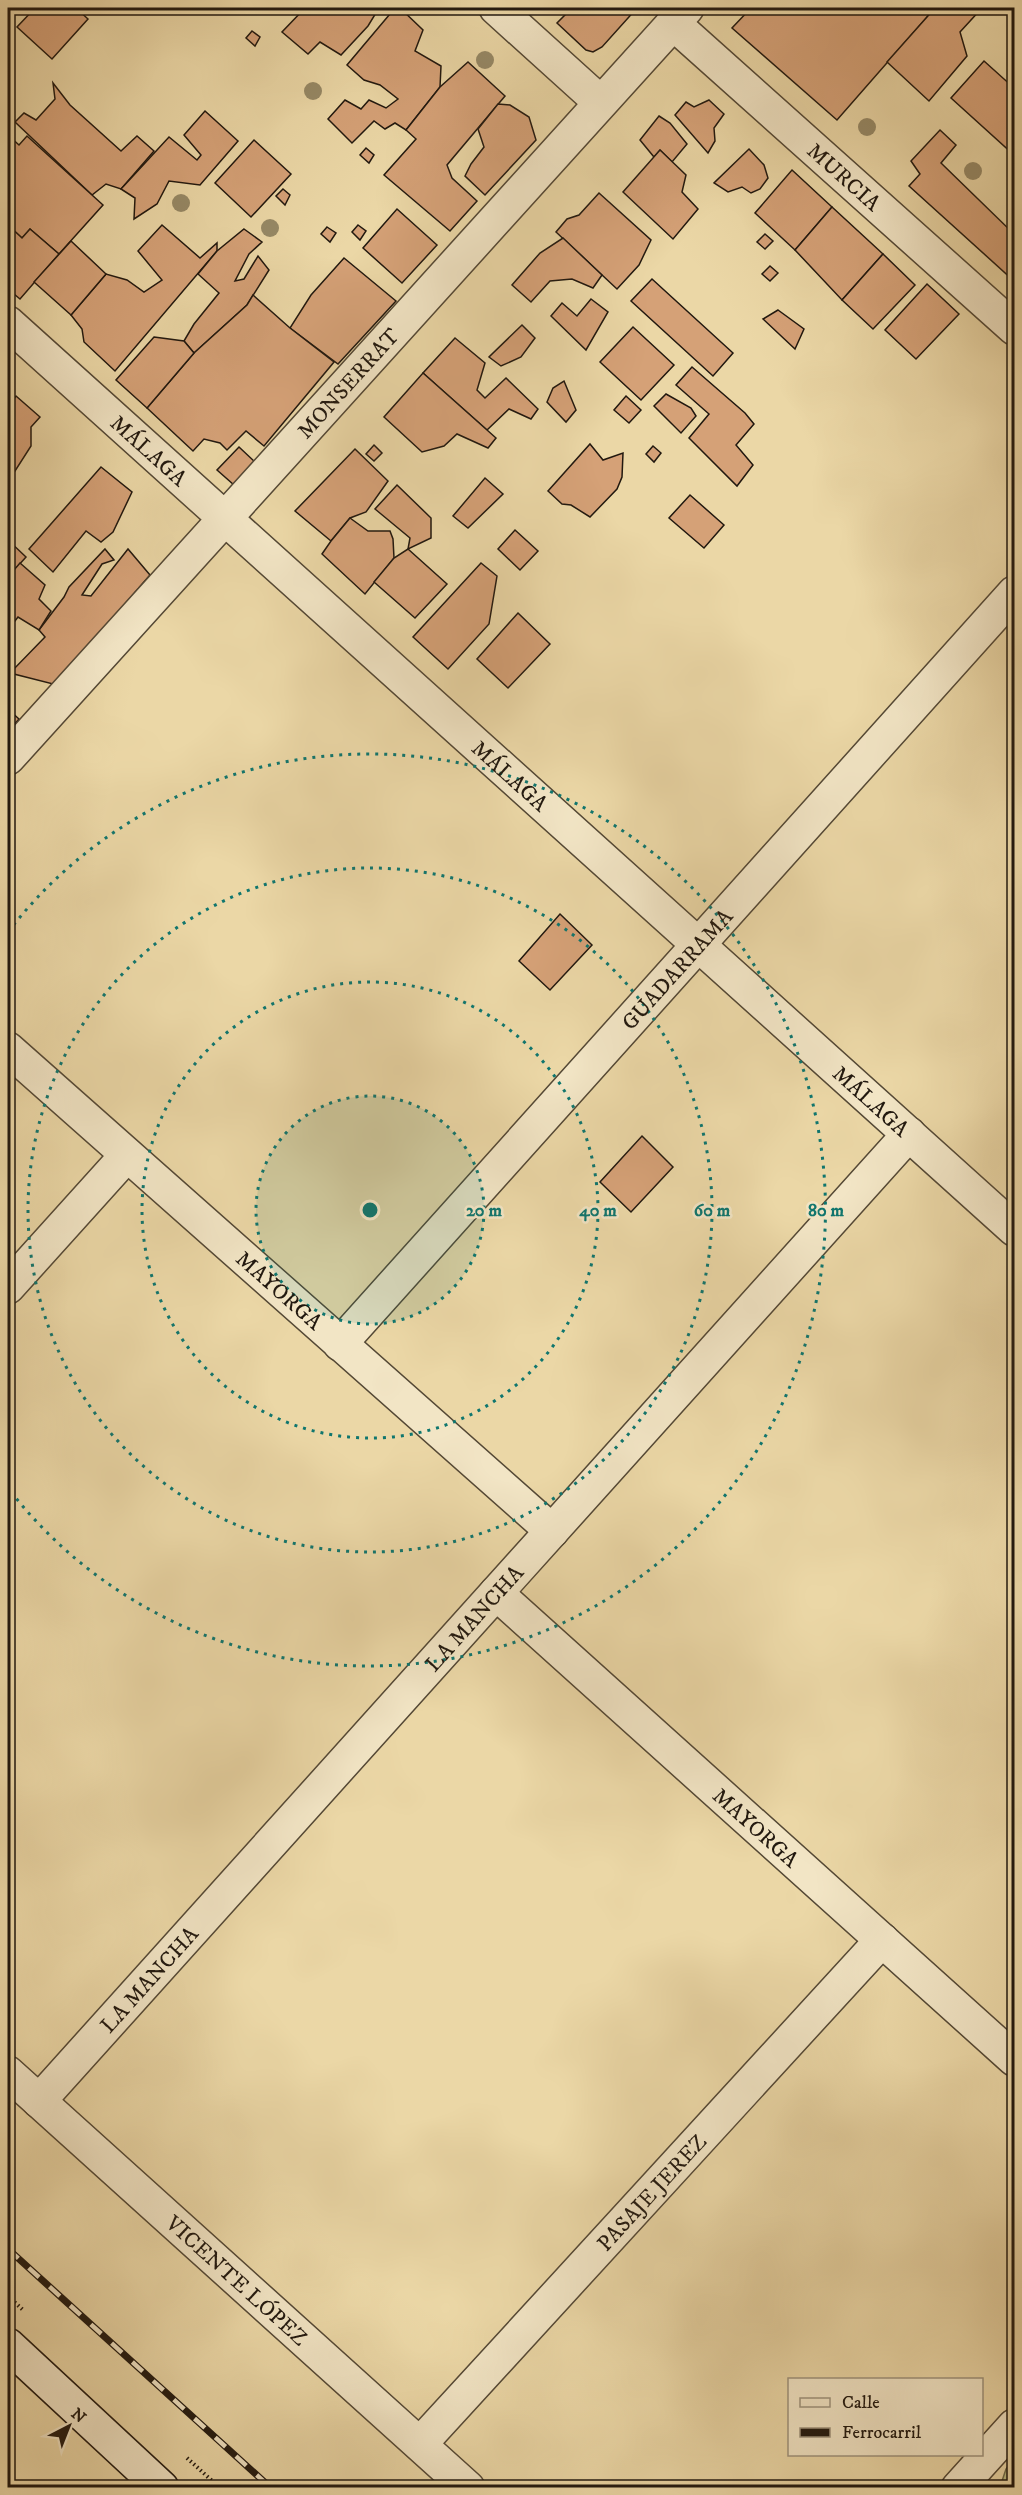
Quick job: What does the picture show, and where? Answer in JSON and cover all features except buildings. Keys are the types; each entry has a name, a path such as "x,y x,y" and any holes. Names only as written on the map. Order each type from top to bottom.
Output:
{"street":[{"path":"496,8 600,102"},
{"name":"MONSERRAT","path":"8,758 680,15"},
{"name":"MURCIA","path":"680,15 1014,328"},
{"name":"MÁLAGA","path":"8,323 1014,1230"},
{"name":"GUADARRAMA","path":"340,1344 1014,593"},
{"name":"MAYORGA","path":"8,1049 552,1531"},
{"name":"LA MANCHA","path":"39,2101 909,1134"},
{"path":"8,1287 127,1155"},
{"name":"MAYORGA","path":"496,1593 1014,2060"},
{"name":"PASAJE JEREZ","path":"420,2444 882,1940"},
{"name":"VICENTE LÓPEZ","path":"8,2073 468,2487"},
{"path":"8,2345 162,2487"},
{"path":"960,2487 1014,2426"}],"green space":[{"path":"1014,2459 1014,2487 1000,2487 1006,2469"}],"railway":[{"path":"8,2249 271,2488"}]}
